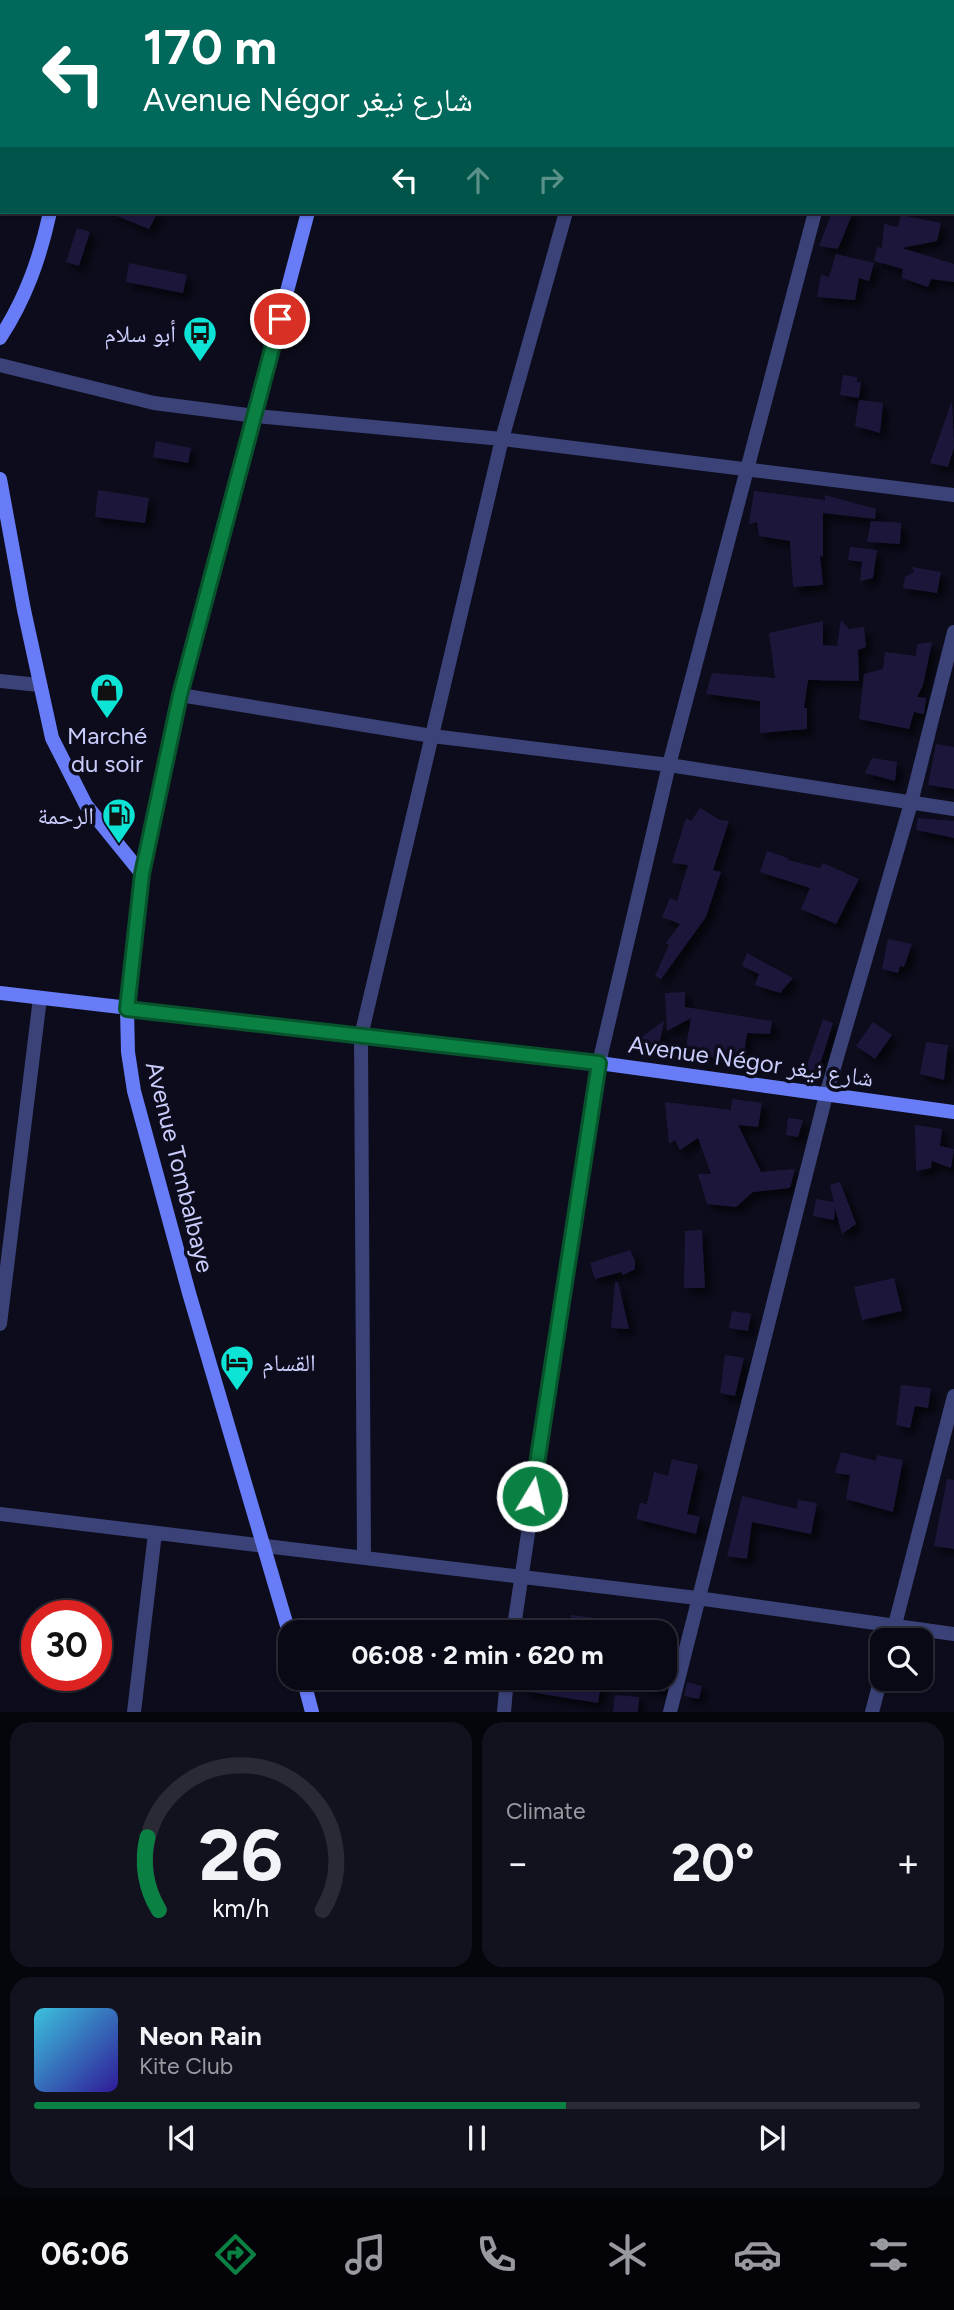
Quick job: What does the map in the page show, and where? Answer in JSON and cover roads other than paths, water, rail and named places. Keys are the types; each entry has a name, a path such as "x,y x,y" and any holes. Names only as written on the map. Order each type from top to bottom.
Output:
{"main road":[{"path":"0,338 22,304 42,250 50,214"},
{"name":"Avenue Tombalbaye","path":"285,1620 189,1293 134,1091 128,1052 127,1009 142,874 180,695 307,214"},
{"path":"0,479 39,685 52,738 86,804 142,874"},
{"name":"Avenue Négor شارع نيغر","path":"0,993 599,1063 954,1112"},
{"path":"306,1690 312,1712"}],"street":[{"path":"364,1556 361,1036 502,439 565,214"},
{"path":"514,1620 599,1063 669,765 815,214"},
{"path":"0,365 154,403 256,416 502,439 954,495"},
{"path":"670,1712 826,1095 911,803 954,632"},
{"path":"0,681 39,685"},
{"path":"180,695 432,736 669,765 954,809"},
{"path":"0,1324 40,998"},
{"path":"894,1628 954,1396"},
{"path":"0,1514 697,1598 870,1629"},
{"path":"134,1712 155,1533"},
{"path":"933,1634 954,1634"},
{"path":"503,1712 506,1690"},
{"path":"872,1712 878,1691"}],"place":[{"name":"أبو سلام","path":"200,363"},
{"name":"Marché du soir","path":"107,720"},
{"name":"الرحمة","path":"119,845"},
{"name":"القسام","path":"237,1392"}]}
